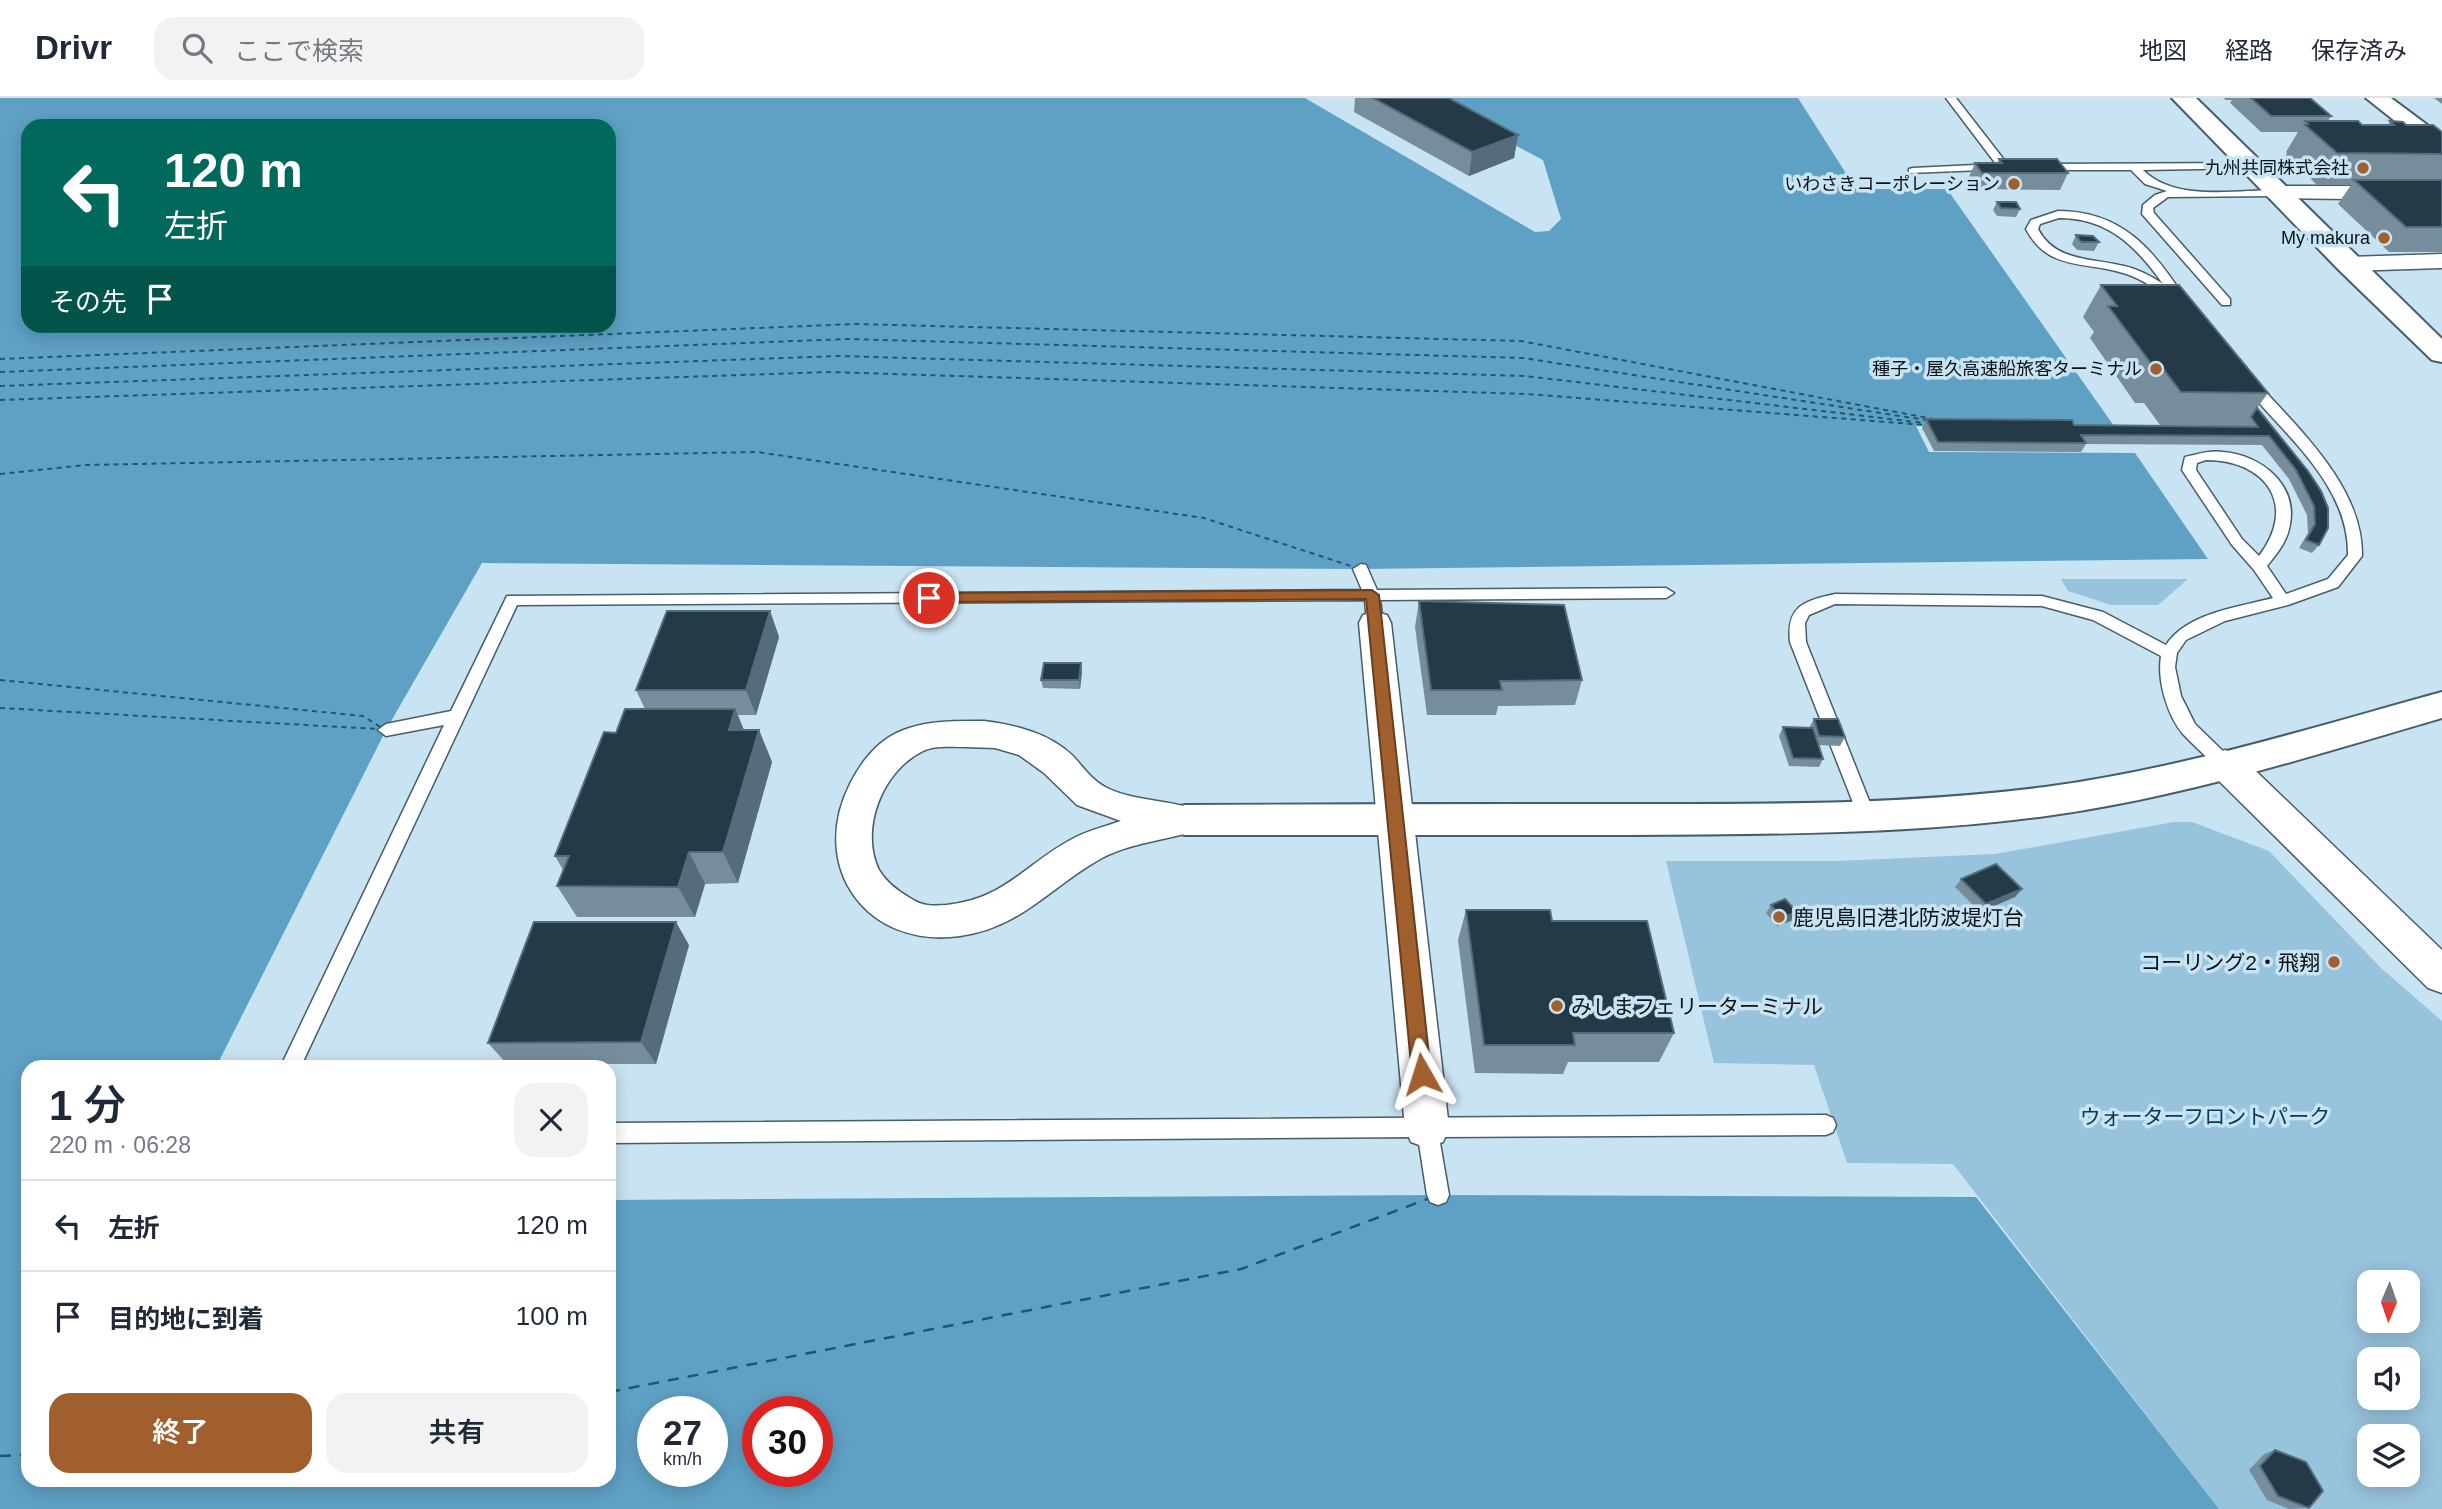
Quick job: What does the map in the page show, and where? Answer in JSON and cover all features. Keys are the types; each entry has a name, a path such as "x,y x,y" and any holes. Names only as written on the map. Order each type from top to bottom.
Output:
{"street":[{"path":"2183,98 2442,354"},
{"path":"2377,98 2442,147"},
{"path":"2277,193 2442,193"},
{"path":"2348,264 2442,261"},
{"path":"1374,609 1427,1128"},
{"path":"1185,820 1090,847 999,909 952,920 920,922 887,906 867,888 856,864 853,841 863,793 881,765 911,742 946,735 1016,737 1038,748 1059,764 1071,782 1097,799 1185,820 1867,818 2019,806 2135,787 2442,705"},
{"path":"2225,764 2442,976"}],"lane":[{"path":"1951,98 2004,167"},
{"path":"2030,167 2251,166"},
{"path":"1913,172 2017,167"},
{"path":"2134,167 2149,182 2186,193"},
{"path":"2226,302 2148,214 2147,207 2159,197 2186,193 2277,193"},
{"path":"2062,214 2089,218 2130,236 2168,279 2185,305 2125,269 2102,266 2081,263 2047,249 2035,239 2032,229 2035,222 2062,214"},
{"path":"2102,266 2131,259 2140,247"},
{"path":"2225,764 2188,728 2173,696 2167,667 2169,653 2180,636 2210,622 2333,583 2355,556 2353,526 2339,495 2239,370"},
{"path":"2259,566 2280,535 2284,522 2283,505 2270,478 2259,467 2244,459 2199,456 2190,460 2189,470 2237,542 2259,566 2283,601"},
{"path":"1361,569 1374,609"},
{"path":"294,1060 512,600 1374,609 1666,593"},
{"path":"1867,818 1798,642 1795,624 1801,613 1813,604 1835,599 2042,601 2098,616 2169,653"},
{"path":"386,730 458,716"},
{"path":"616,1133 1826,1125"},
{"path":"1427,1128 1438,1195"}],"green space":[{"path":"2061,579 2188,579 2158,605 2111,605 2068,591"},
{"name":"ウォーターフロントパーク","path":"2174,822 2192,822 2269,851 2381,968 2442,1021 2442,1509 2219,1509 1953,1164 1847,1163 1814,1065 1714,1063 1666,861 1837,861 1995,854"}],"shaded area":[{"path":"0,98 1305,98 1535,232 1549,231 1561,219 1543,160 1425,98 1798,98 1856,189 1947,189 2114,426 1916,426 1929,452 2135,453 2208,559 1361,569 482,563 386,730 220,1060 21,1060 21,1487 616,1487 616,1200 1438,1195 1976,1197 2219,1509 0,1509"}],"building":[{"path":"1373,98 1449,98 1518,135 1472,152"},
{"path":"2251,98 2310,98 2331,116 2271,116"},
{"path":"2305,121 2358,121 2362,125 2394,125 2390,121 2403,122 2406,125 2433,125 2442,132 2442,154 2337,153 2305,125 2308,124"},
{"path":"1999,159 2057,159 2068,173 1982,173 1975,163 2002,163"},
{"path":"2354,180 2442,180 2442,227 2406,227"},
{"path":"1997,202 2016,202 2020,209 2001,208"},
{"path":"2076,235 2093,236 2099,242 2081,242"},
{"path":"2101,285 2179,285 2268,393 2181,392 2164,370 2156,370 2108,306 2117,306"},
{"path":"2257,408 2321,491 2328,508 2328,528 2319,545 2306,540 2315,524 2314,506 2296,470 2269,436 2081,435 2086,443 1938,442 1926,419 2072,420 2074,425 2258,427 2251,417"},
{"path":"1419,601 1564,605 1582,680 1500,681 1502,690 1431,690"},
{"path":"667,611 770,611 746,690 636,690"},
{"path":"1044,663 1081,663 1079,680 1041,680"},
{"path":"625,709 735,709 729,730 759,730 723,852 689,852 678,887 557,886 569,856 555,856 604,732 616,733"},
{"path":"1814,719 1838,719 1845,737 1819,736"},
{"path":"1783,727 1813,728 1823,759 1793,758"},
{"path":"1996,864 2022,889 1986,904 1961,879"},
{"path":"1785,899 1797,912 1782,918 1771,905"},
{"name":"みしまフェリーターミナル","path":"1466,910 1550,910 1552,921 1647,921 1674,1033 1573,1033 1575,1045 1484,1045"},
{"path":"534,922 676,922 641,1042 488,1043"},
{"path":"2275,1450 2306,1462 2323,1491 2309,1508 2278,1496 2260,1466"}],"ferry route":[{"path":"0,359 855,324 1521,341 1933,419"},
{"path":"0,372 847,339 1523,358 1926,420"},
{"path":"0,386 839,356 1525,376 1924,423"},
{"path":"0,400 830,372 1527,394 1925,425"},
{"path":"0,474 85,465 757,452 1204,518 1357,568"},
{"path":"0,680 363,716 382,728"},
{"path":"0,708 378,729"},
{"path":"616,1391 1241,1269 1430,1198"},
{"path":"0,1456 21,1455"}],"place":[{"name":"九州共同株式会社","path":"2363,168"},
{"name":"いわさきコーポレーション","path":"2014,184"},
{"name":"My makura","path":"2384,238"},
{"name":"種子・屋久高速船旅客ターミナル","path":"2156,369"},
{"name":"鹿児島旧港北防波堤灯台","path":"1779,917"},
{"name":"コーリング2・飛翔","path":"2334,962"},
{"name":"みしまフェリーターミナル","path":"1557,1006"}],"route":[{"path":"929,598 1372,595 1422,1074"}]}
